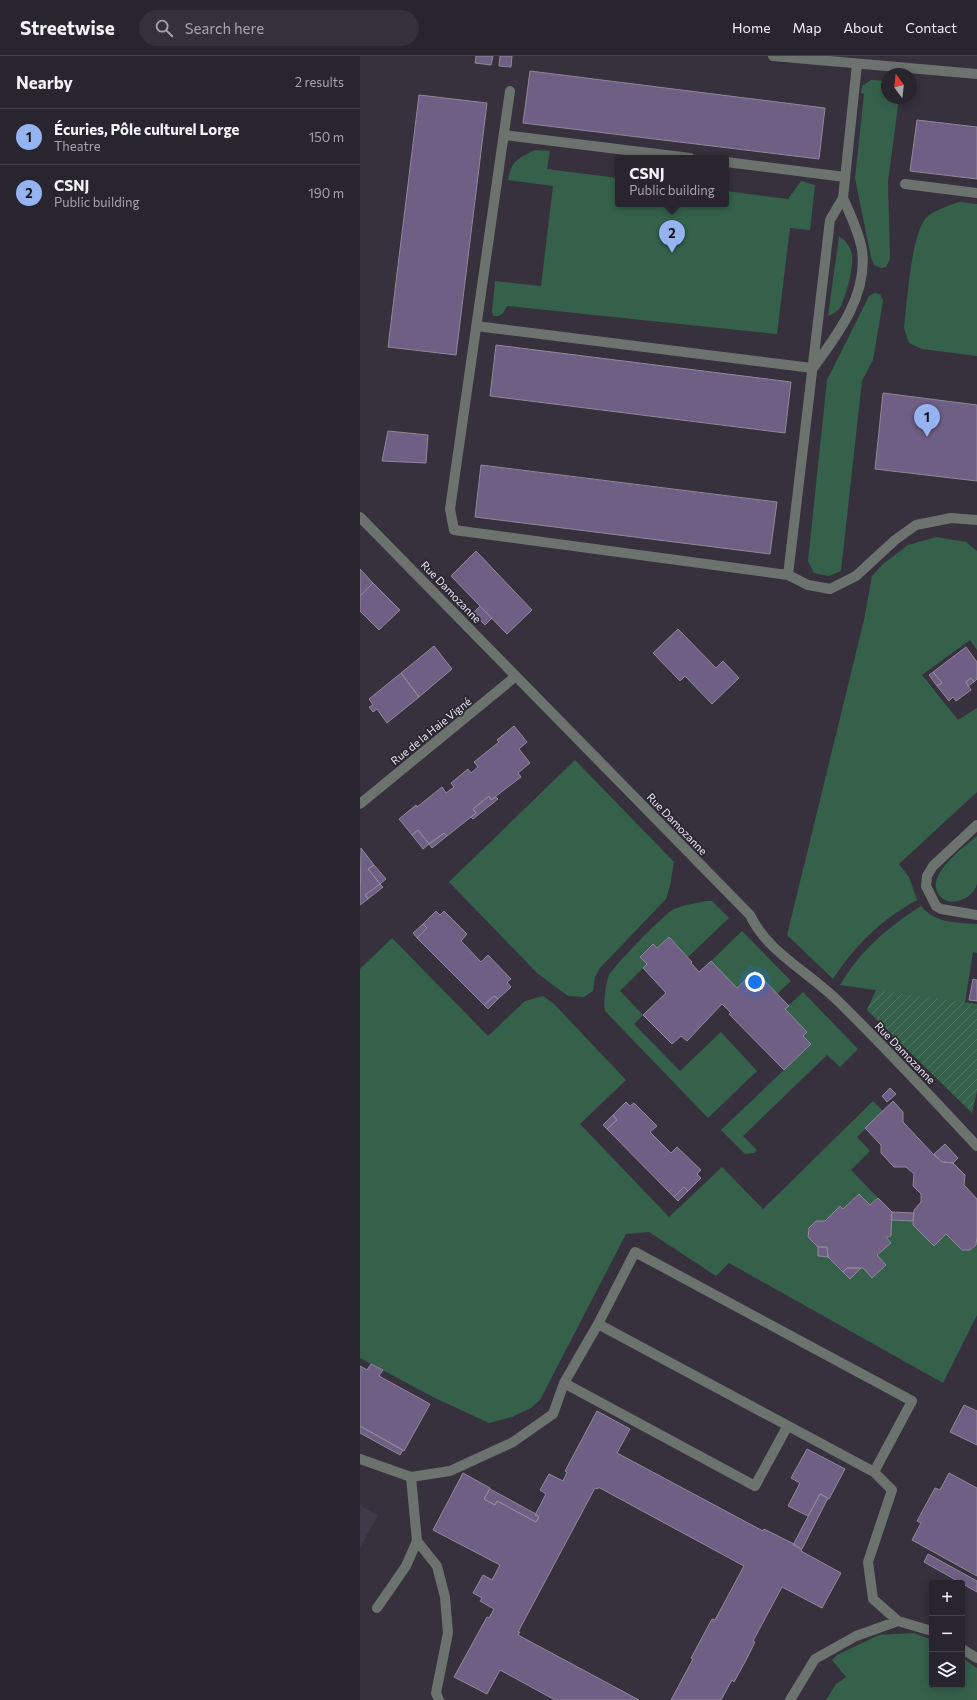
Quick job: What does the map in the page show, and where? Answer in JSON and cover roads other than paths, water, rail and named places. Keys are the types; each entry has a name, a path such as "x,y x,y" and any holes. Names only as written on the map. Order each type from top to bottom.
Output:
{"street":[{"path":"773,56 977,74"},
{"path":"788,575 830,220 843,198 857,64"},
{"path":"510,91 450,509 454,530 788,575 808,585 830,589 856,576 895,540 916,525 951,518 977,520"},
{"path":"504,135 666,155"},
{"path":"729,162 845,177"},
{"path":"905,184 977,193"},
{"path":"812,368 834,340 853,306 860,278 862,250 843,198"},
{"path":"476,326 812,368"},
{"name":"Rue Damozanne","path":"360,517 750,915 755,926 775,949 837,1000 977,1146"},
{"name":"Rue de la Haie Vigné","path":"360,804 516,676"},
{"path":"977,825 933,866 927,876 926,886 936,906 941,909 977,915"},
{"path":"360,1459 411,1477 450,1471 513,1442 553,1414 564,1383 598,1324 635,1252 912,1401 874,1472"},
{"path":"598,1324 787,1427 874,1472 892,1490 868,1562 873,1599 898,1621 929,1630"},
{"path":"564,1383 755,1486 787,1427"},
{"path":"377,1608 406,1566 417,1541 411,1477"},
{"path":"417,1541 437,1566 445,1597 448,1633 436,1693 439,1700"},
{"path":"790,1700 815,1660 856,1636 898,1621"},
{"path":"965,1651 977,1658"}],"place":[{"name":"CSNJ","path":"672,253"},
{"name":"Écuries, Pôle culturel Lorge","path":"927,437"}]}
